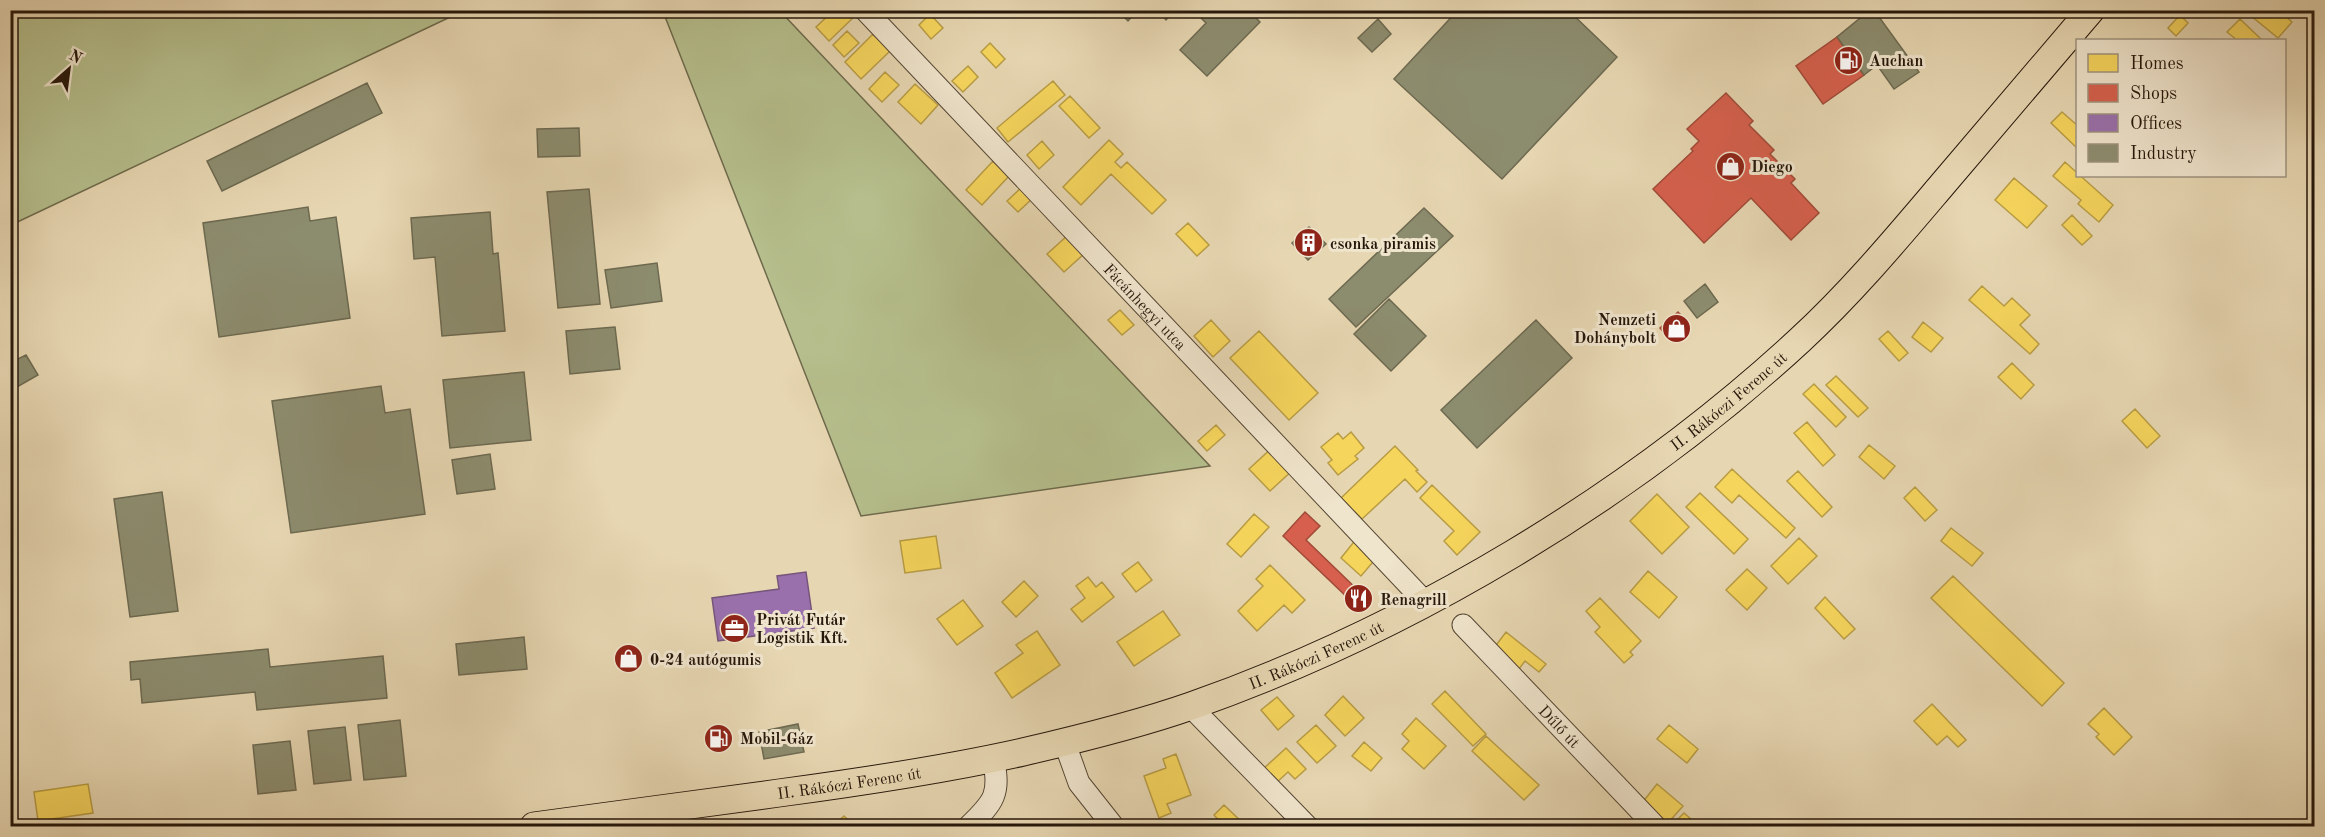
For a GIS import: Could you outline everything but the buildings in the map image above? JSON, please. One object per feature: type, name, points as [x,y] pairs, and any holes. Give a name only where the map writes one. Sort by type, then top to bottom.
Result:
[{"type":"main road","name":"II. Rákóczi Ferenc út","points":[[534,826],[859,782],[993,758],[1064,741],[1190,706],[1308,659],[1426,603],[1506,559],[1582,509],[1665,451],[1752,383],[1802,338],[1888,249],[2091,10]]},
{"type":"street","name":"Fácánhegyi utca","points":[[865,10],[1426,603]]},
{"type":"street","name":"Dűlő út","points":[[1463,625],[1655,826]]},
{"type":"street","points":[[1190,706],[1307,826]]},
{"type":"street","points":[[1064,741],[1079,783],[1113,826]]},
{"type":"street","points":[[969,826],[993,801],[998,779],[993,758]]},
{"type":"green space","points":[[11,10],[463,10],[463,11],[11,225]]},
{"type":"green space","points":[[668,11],[780,11],[1210,466],[861,516],[664,14]]},
{"type":"place","name":"Auchan","points":[[1848,60]]},
{"type":"place","name":"Diego","points":[[1730,166]]},
{"type":"place","name":"csonka piramis","points":[[1309,243]]},
{"type":"place","name":"Nemzeti Dohánybolt","points":[[1677,328]]},
{"type":"place","name":"Renagrill","points":[[1359,599]]},
{"type":"place","name":"Privát Futár Logistik Kft.","points":[[735,628]]},
{"type":"place","name":"0-24 autógumis","points":[[629,659]]},
{"type":"place","name":"Mobil-Gáz","points":[[719,738]]}]
